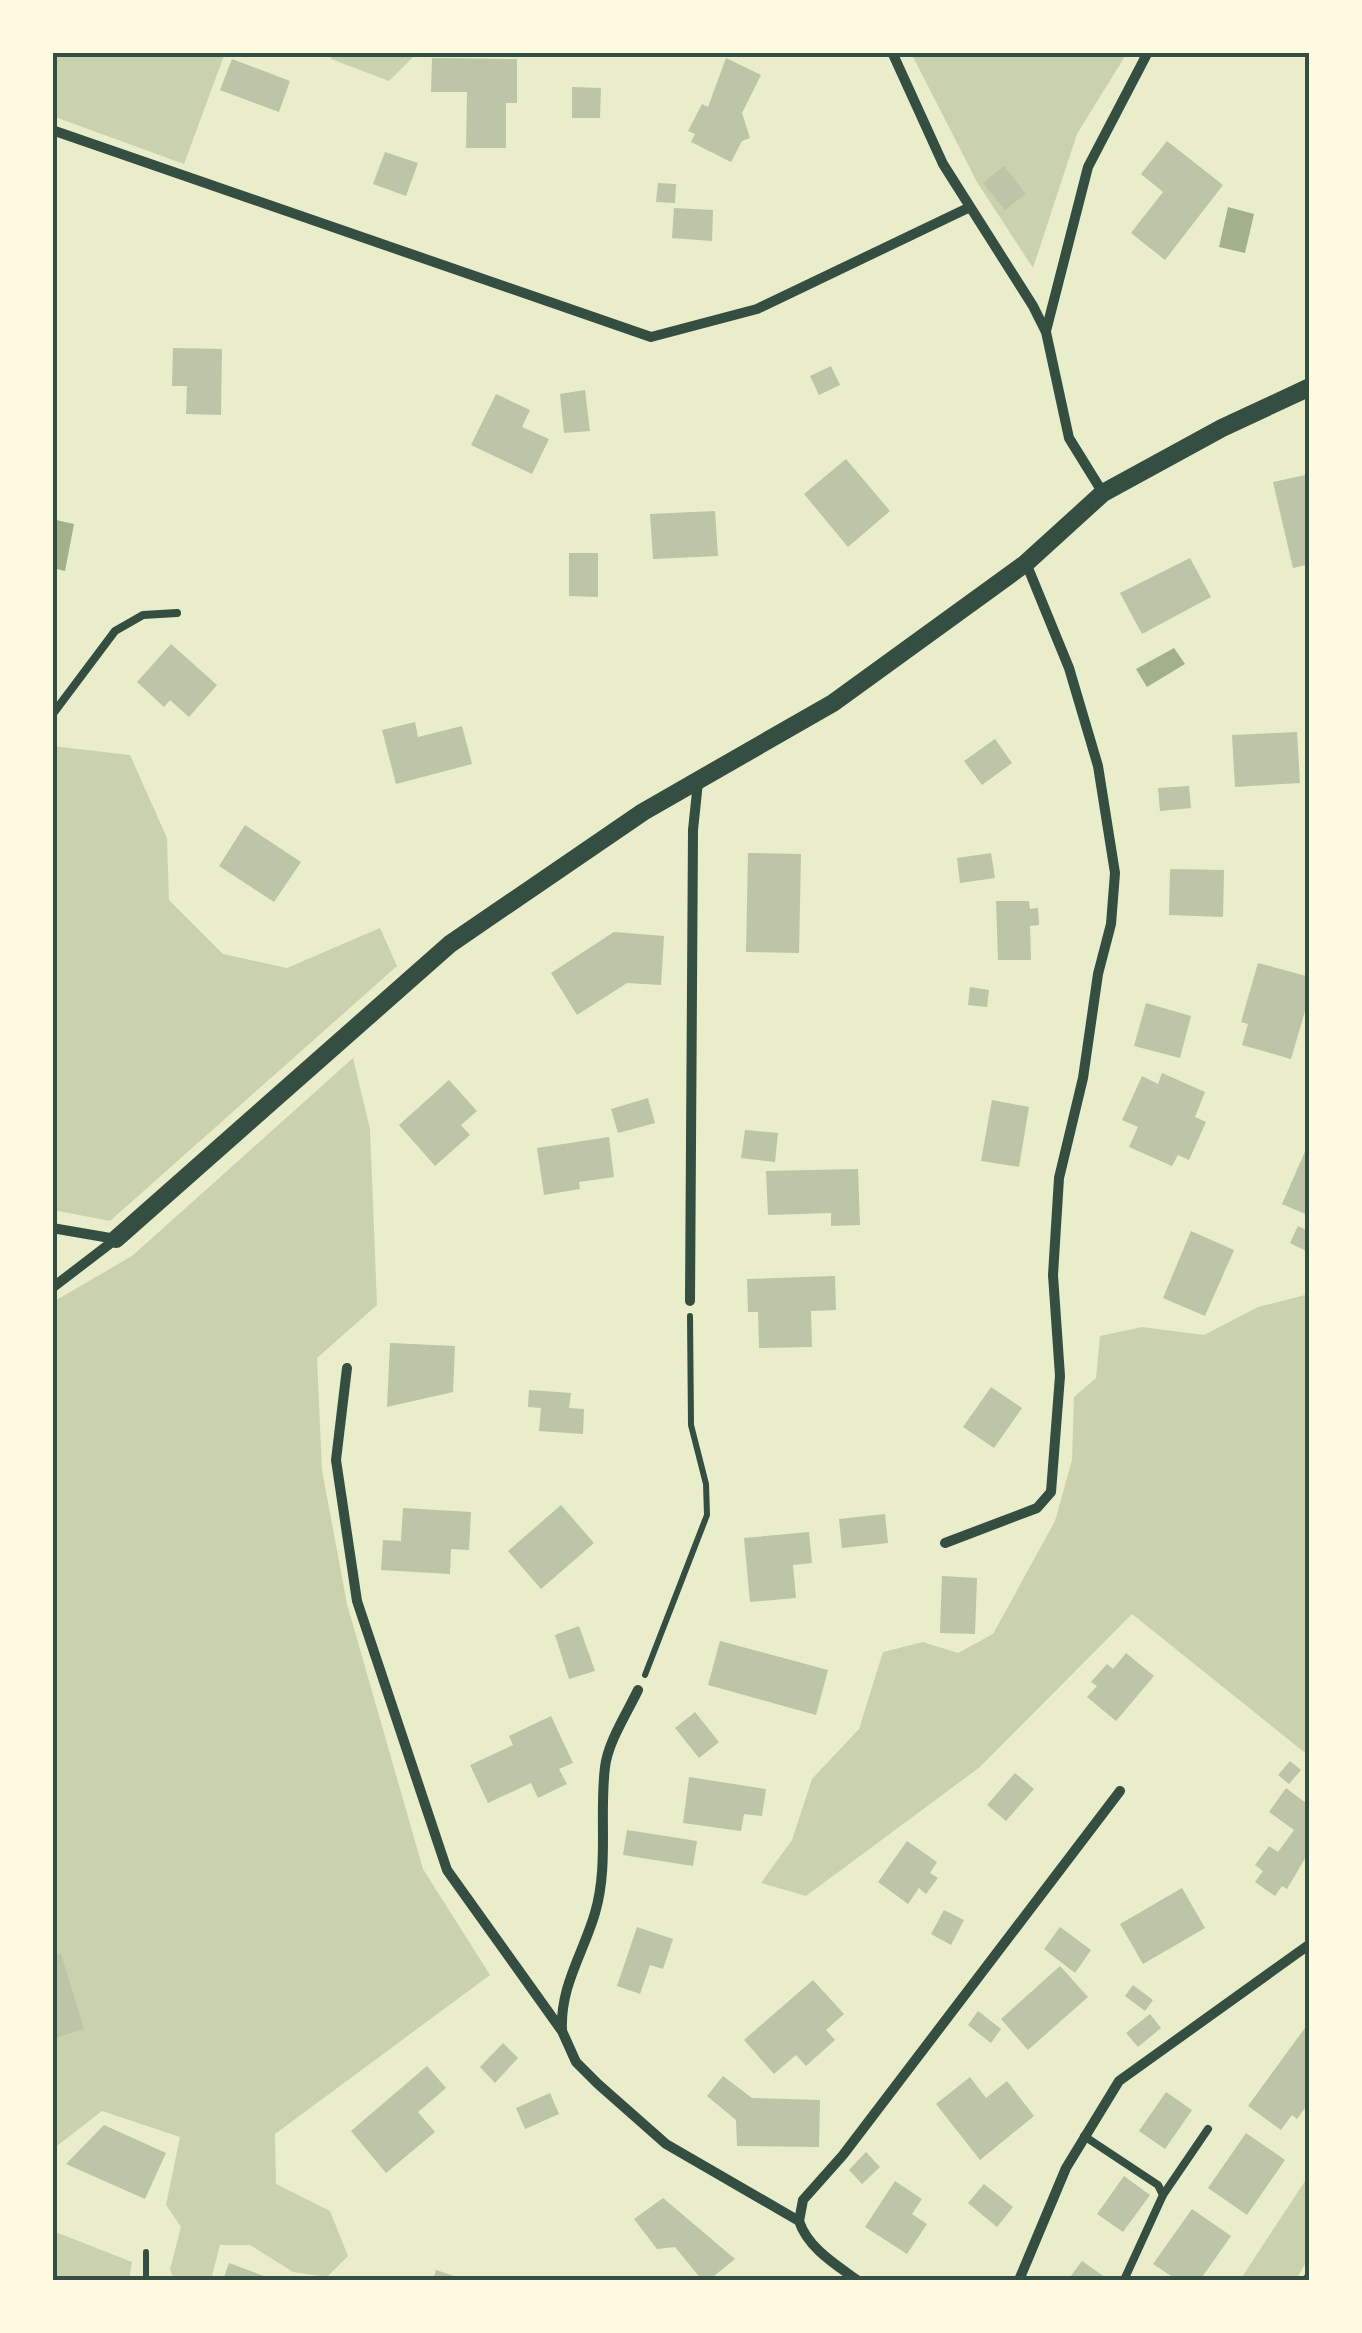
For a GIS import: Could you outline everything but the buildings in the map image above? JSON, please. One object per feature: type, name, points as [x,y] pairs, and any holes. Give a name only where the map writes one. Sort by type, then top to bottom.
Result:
[{"type":"street","points":[[892,52],[968,208],[1034,306],[1046,332],[1069,438],[1102,493]]},
{"type":"street","points":[[1046,332],[1088,167],[1148,52]]},
{"type":"street","points":[[52,130],[651,336],[757,308],[968,208]]},
{"type":"street","points":[[52,1288],[116,1240],[450,944],[643,812],[833,704],[1026,563],[1102,493],[1222,428],[1310,388]]},
{"type":"street","points":[[945,1543],[1037,1508],[1052,1492],[1060,1376],[1053,1275],[1059,1178],[1083,1078],[1116,873],[1098,766],[1069,668],[1026,563]]},
{"type":"street","points":[[690,1301],[693,830],[698,782]]},
{"type":"street","points":[[52,1228],[116,1240]]},
{"type":"street","points":[[347,1368],[336,1460],[363,1619],[447,1870],[562,2031],[576,2062],[666,2144],[799,2221]]},
{"type":"street","points":[[562,2031],[561,2006],[595,1914],[601,1884],[605,1764],[638,1690]]},
{"type":"street","points":[[857,2280],[803,2234],[799,2221],[803,2200],[843,2155],[1120,1791]]},
{"type":"street","points":[[1018,2280],[1066,2168],[1119,2081],[1310,1944]]},
{"type":"lane","points":[[52,715],[115,631],[143,615],[176,613]]},
{"type":"lane","points":[[1124,2280],[1163,2195],[1208,2129]]},
{"type":"lane","points":[[1084,2136],[1158,2185],[1163,2195]]},
{"type":"path","points":[[638,1690],[707,1515],[706,1484],[691,1425],[690,1301]]},
{"type":"path","points":[[146,2252],[146,2280]]},
{"type":"shaded area","points":[[53,52],[225,53],[184,164],[55,117]]},
{"type":"shaded area","points":[[333,52],[417,53],[389,81],[331,59]]},
{"type":"shaded area","points":[[911,53],[1127,53],[1077,134],[1033,268],[977,182]]},
{"type":"shaded area","points":[[1228,207],[1254,214],[1245,253],[1219,247]]},
{"type":"shaded area","points":[[56,520],[74,524],[65,571],[53,568]]},
{"type":"shaded area","points":[[1174,648],[1185,664],[1147,687],[1136,669]]},
{"type":"shaded area","points":[[52,746],[130,755],[167,838],[169,900],[223,954],[287,968],[380,928],[397,966],[110,1221],[53,1210]]},
{"type":"shaded area","points":[[353,1058],[370,1129],[377,1305],[317,1358],[322,1470],[347,1604],[423,1869],[490,1975],[275,2134],[276,2184],[330,2211],[348,2256],[327,2277],[293,2272],[250,2245],[220,2245],[211,2280],[174,2280],[170,2269],[181,2227],[166,2205],[180,2137],[102,2111],[53,2149],[53,1302],[132,1256]]},
{"type":"shaded area","points":[[1309,1294],[1309,1756],[1132,1614],[980,1767],[806,1896],[761,1883],[792,1840],[812,1779],[859,1729],[883,1652],[923,1642],[958,1653],[993,1634],[1055,1521],[1072,1460],[1074,1397],[1096,1378],[1100,1336],[1142,1327],[1204,1335],[1258,1307]]},
{"type":"shaded area","points":[[1309,2175],[1309,2257],[1296,2280],[1240,2280]]},
{"type":"shaded area","points":[[53,2231],[132,2262],[129,2280],[53,2280]]}]
